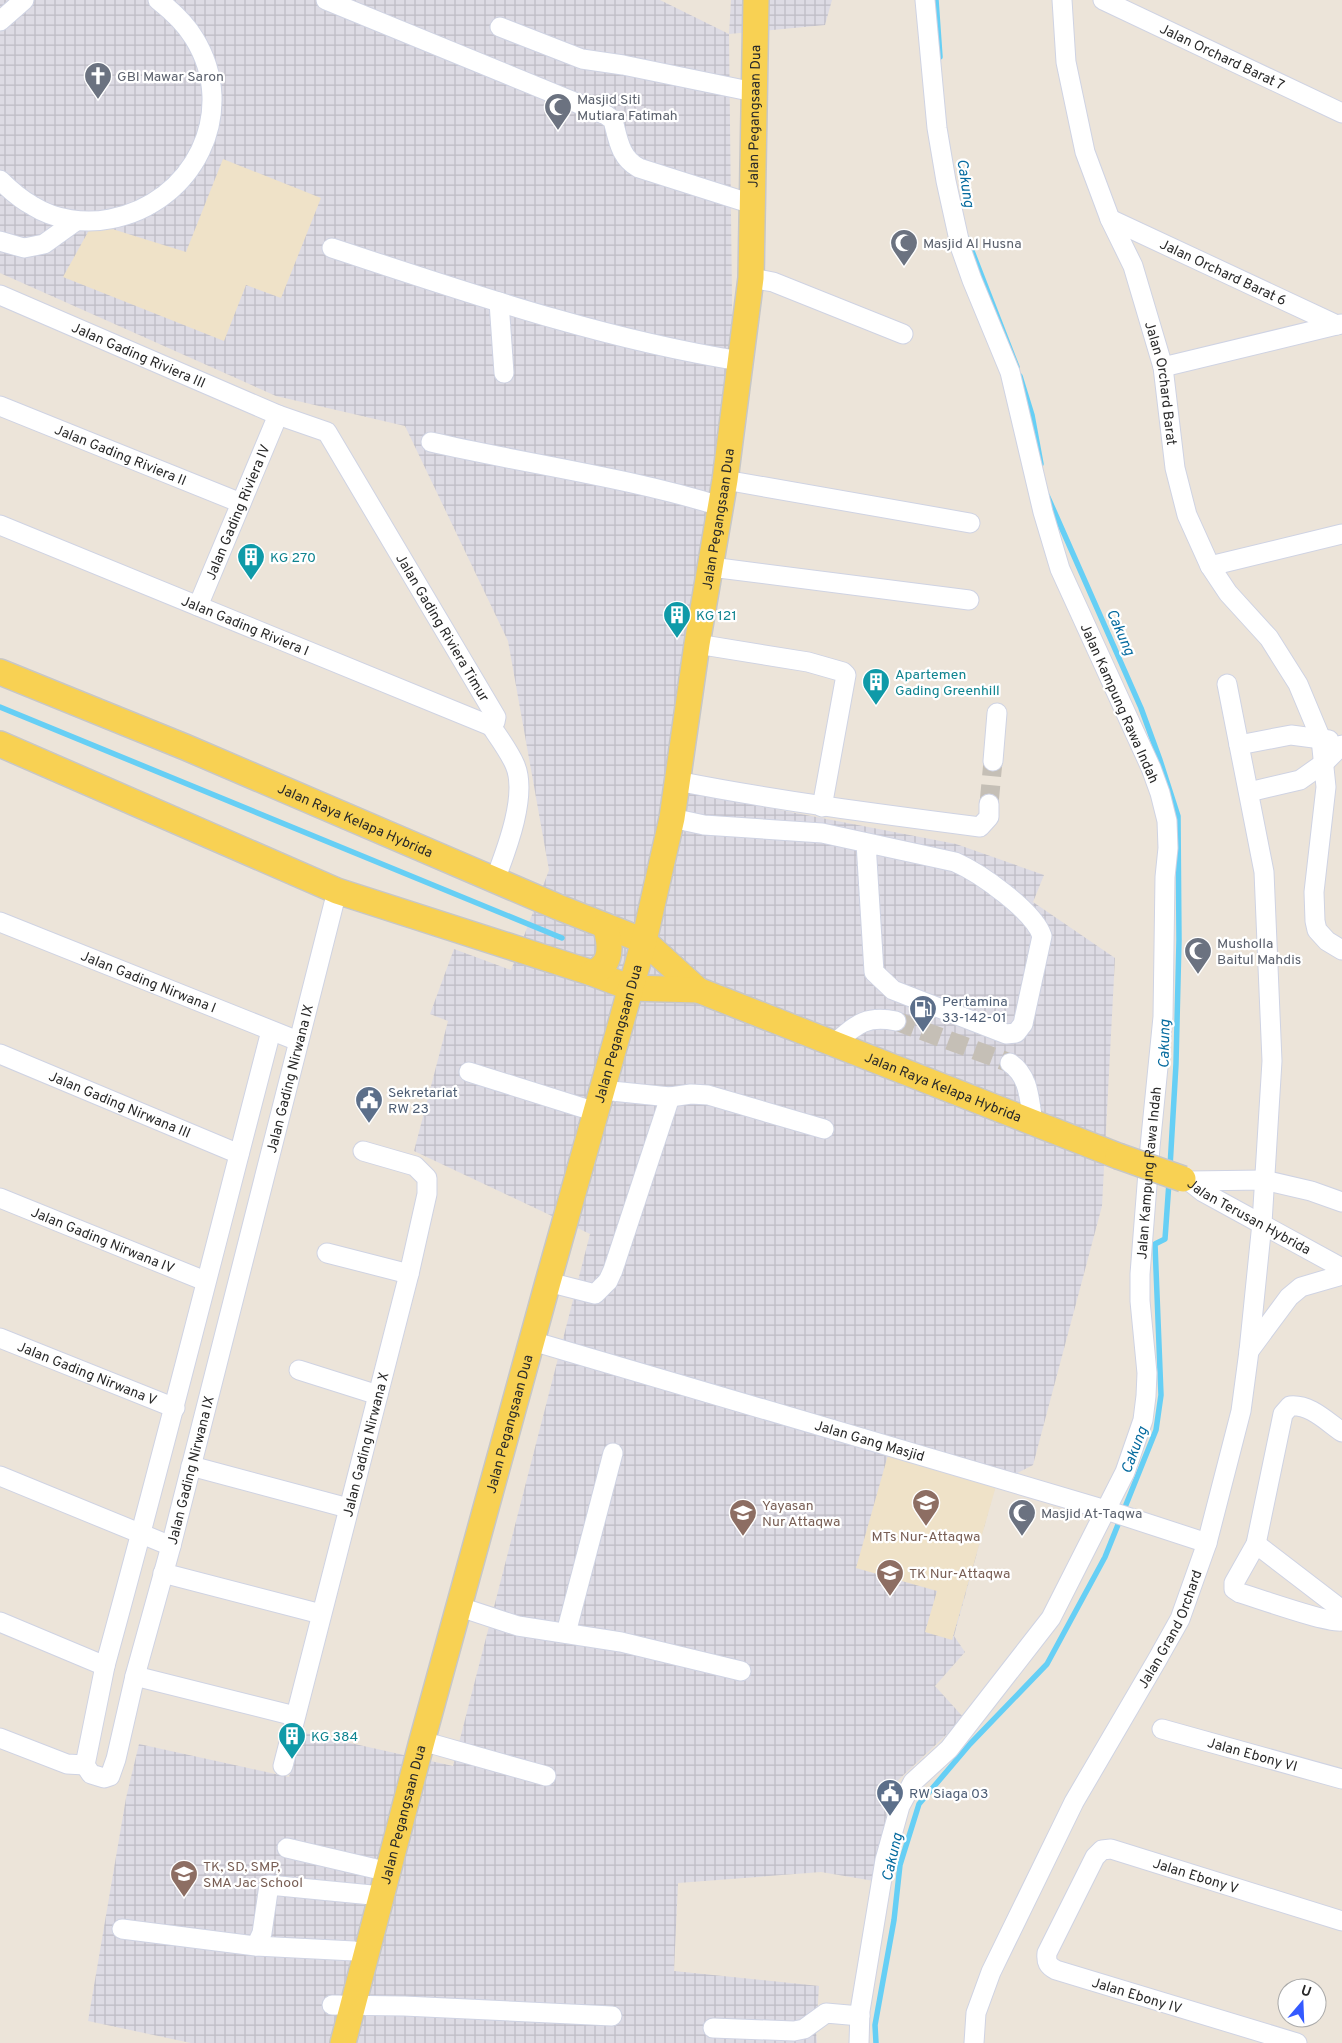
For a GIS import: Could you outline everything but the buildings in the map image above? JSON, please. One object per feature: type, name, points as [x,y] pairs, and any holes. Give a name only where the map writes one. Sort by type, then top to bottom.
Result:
[{"type":"main road","name":"Jalan Pegangsaan Dua","points":[[343,2043],[343,2005],[367,1955],[422,1741],[644,941],[672,818],[697,644],[725,480],[751,278],[756,0]]},
{"type":"main road","name":"Jalan Raya Kelapa Hybrida","points":[[0,672],[185,747],[495,880],[644,941],[698,990]]},
{"type":"main road","name":"Jalan Raya Kelapa Hybrida","points":[[0,744],[337,891],[592,973],[631,988],[698,990],[1118,1156],[1186,1180]]},
{"type":"main road","points":[[576,914],[593,918],[624,918],[652,908]]},
{"type":"main road","points":[[592,973],[602,967],[608,956],[610,941],[605,926]]},
{"type":"street","points":[[0,21],[24,0]]},
{"type":"street","points":[[0,180],[34,208],[55,216],[76,220],[98,221],[136,213],[155,203],[183,180],[199,156],[210,123],[212,94],[207,64],[195,39],[185,25],[158,0]]},
{"type":"street","points":[[326,0],[606,115],[613,120],[621,150],[629,163],[639,168],[752,204]]},
{"type":"street","name":"Jalan Kampung Rawa Indah","points":[[859,2043],[860,2016],[886,1850],[907,1790],[913,1782],[949,1749],[1051,1618],[1110,1511],[1143,1420],[1147,1373],[1140,1302],[1140,1274],[1150,1147],[1164,1017],[1167,821],[1151,768],[1060,569],[1043,512],[1010,372],[961,249],[937,128],[925,0]]},
{"type":"street","name":"Jalan Orchard Barat","points":[[1062,0],[1066,62],[1085,152],[1110,219],[1133,266],[1163,366],[1175,468],[1187,515],[1210,566],[1228,593],[1269,638],[1298,684],[1320,739],[1326,787],[1314,892],[1315,921],[1317,930],[1327,941],[1342,950]]},
{"type":"street","name":"Jalan Orchard Barat 7","points":[[1103,0],[1342,113]]},
{"type":"street","points":[[500,28],[582,59],[624,65],[754,92]]},
{"type":"street","name":"Jalan Orchard Barat 6","points":[[1110,219],[1340,325]]},
{"type":"street","points":[[0,240],[24,248],[44,244],[76,220]]},
{"type":"street","points":[[332,248],[532,313],[702,355],[740,362]]},
{"type":"street","points":[[751,278],[773,282],[903,334]]},
{"type":"street","name":"Jalan Gading Riviera III","points":[[0,295],[278,416]]},
{"type":"street","points":[[499,302],[504,373]]},
{"type":"street","name":"Jalan Orchard Barat 6","points":[[1163,366],[1340,325]]},
{"type":"street","name":"Jalan Gading Riviera II","points":[[0,406],[241,504]]},
{"type":"street","name":"Jalan Gading Riviera IV","points":[[198,606],[278,416]]},
{"type":"street","name":"Jalan Gading Riviera Timur","points":[[278,416],[327,432],[496,717],[496,722],[491,726],[516,766],[520,798],[505,854],[495,880]]},
{"type":"street","points":[[431,442],[679,493],[720,506]]},
{"type":"street","points":[[725,480],[970,524]]},
{"type":"street","name":"Jalan Gading Riviera I","points":[[0,525],[491,726]]},
{"type":"street","points":[[1210,566],[1342,534]]},
{"type":"street","points":[[711,567],[969,600]]},
{"type":"street","points":[[697,644],[808,662],[843,672],[846,675],[822,807]]},
{"type":"street","name":"Jalan Grand Orchard","points":[[974,2043],[976,2013],[991,1972],[1074,1802],[1180,1619],[1207,1544],[1241,1411],[1250,1351],[1262,1223],[1272,1061],[1264,872],[1227,684]]},
{"type":"street","points":[[993,761],[997,713]]},
{"type":"street","points":[[1240,745],[1292,735],[1342,743]]},
{"type":"street","points":[[1249,792],[1300,780],[1324,763],[1342,743]]},
{"type":"street","points":[[677,781],[822,807],[980,827],[989,816],[989,804]]},
{"type":"street","points":[[672,818],[704,825],[822,833],[955,862],[971,869],[1014,902],[1039,927],[1042,936],[1023,1024],[1016,1033],[1006,1034],[893,990],[880,980],[874,972],[866,843]]},
{"type":"street","name":"Jalan Gading Nirwana IX","points":[[271,1031],[175,1408],[141,1533],[171,1546],[298,1041],[326,941],[337,891]]},
{"type":"street","name":"Jalan Gading Nirwana I","points":[[0,922],[298,1041]]},
{"type":"street","points":[[834,1044],[857,1024],[869,1019],[896,1021]]},
{"type":"street","name":"Jalan Gading Nirwana III","points":[[0,1054],[239,1154]]},
{"type":"street","points":[[1010,1063],[1019,1069],[1024,1077],[1034,1122]]},
{"type":"street","points":[[469,1072],[599,1101],[691,1094],[708,1095],[824,1129]]},
{"type":"street","points":[[548,1282],[595,1294],[608,1281],[614,1270],[670,1097]]},
{"type":"street","name":"Jalan Gading Nirwana X","points":[[283,1766],[409,1274],[427,1194],[427,1178],[415,1166],[363,1151]]},
{"type":"street","name":"Jalan Terusan Hybrida","points":[[1186,1180],[1264,1180],[1311,1191],[1342,1202]]},
{"type":"street","name":"Jalan Terusan Hybrida","points":[[1186,1180],[1203,1192],[1342,1268]]},
{"type":"street","name":"Jalan Gading Nirwana IV","points":[[0,1198],[206,1281]]},
{"type":"street","points":[[327,1253],[409,1274]]},
{"type":"street","points":[[1250,1351],[1289,1297],[1301,1287],[1342,1274]]},
{"type":"street","name":"Jalan Gading Nirwana V","points":[[0,1338],[175,1408]]},
{"type":"street","name":"Jalan Gang Masjid","points":[[532,1341],[1110,1511],[1207,1544]]},
{"type":"street","points":[[299,1370],[378,1395]]},
{"type":"street","points":[[1342,1432],[1311,1410],[1298,1406],[1290,1406],[1283,1414],[1256,1544],[1234,1583],[1234,1589],[1240,1593],[1332,1621],[1342,1621]]},
{"type":"street","points":[[566,1633],[613,1453]]},
{"type":"street","points":[[191,1466],[348,1508]]},
{"type":"street","points":[[0,1476],[141,1533],[105,1666],[85,1765],[91,1774],[104,1778],[110,1776],[112,1772],[135,1676],[171,1546]]},
{"type":"street","points":[[1256,1544],[1342,1610]]},
{"type":"street","points":[[163,1573],[321,1614]]},
{"type":"street","points":[[460,1607],[518,1626],[621,1642],[741,1671]]},
{"type":"street","points":[[0,1622],[105,1666]]},
{"type":"street","points":[[135,1676],[295,1716]]},
{"type":"street","name":"Jalan Ebony VI","points":[[1162,1729],[1342,1779]]},
{"type":"street","points":[[0,1738],[67,1764],[85,1765]]},
{"type":"street","points":[[422,1741],[546,1776]]},
{"type":"street","points":[[288,1848],[386,1884]]},
{"type":"street","name":"Jalan Ebony V","points":[[1073,1898],[1095,1857],[1102,1850],[1111,1849],[1342,1921]]},
{"type":"street","points":[[256,1946],[262,1932],[269,1885],[386,1884]]},
{"type":"street","name":"Jalan Ebony IV","points":[[1073,1898],[1047,1953],[1046,1961],[1050,1967],[1298,2043]]},
{"type":"street","points":[[122,1929],[256,1946],[354,1951],[367,1955]]},
{"type":"street","points":[[343,2005],[612,2016]]},
{"type":"street","points":[[713,2028],[794,2037],[826,2013],[860,2016]]},
{"type":"shaded area","points":[[0,0],[660,0],[729,34],[734,479],[671,789],[956,844],[1044,875],[1033,902],[1115,958],[1102,1206],[1033,1465],[996,1484],[954,1636],[965,1652],[935,1686],[964,1718],[892,1786],[874,1881],[821,1872],[678,1883],[674,1971],[819,1986],[817,2043],[191,2043],[88,2021],[126,1798],[139,1744],[289,1777],[301,1732],[453,1766],[590,1234],[414,1151],[448,1021],[430,1014],[454,949],[511,970],[549,870],[508,641],[405,426],[276,396],[0,273]]},
{"type":"shaded area","points":[[731,0],[832,0],[825,25],[729,34]]},
{"type":"shaded area","points":[[223,159],[321,198],[281,298],[246,285],[224,341],[63,277],[93,223],[186,252]]},
{"type":"shaded area","name":"MTs Nur-Attaqwa","points":[[888,1455],[996,1486],[952,1640],[925,1632],[937,1591],[856,1568]]},
{"type":"waterway","name":"Cakung","points":[[936,0],[940,57]]},
{"type":"waterway","name":"Cakung","points":[[967,238],[1017,367]]},
{"type":"waterway","name":"Cakung","points":[[1020,376],[1032,415],[1041,464]]},
{"type":"waterway","name":"Cakung","points":[[1047,495],[1141,708],[1178,816],[1179,940],[1176,1064],[1170,1167]]},
{"type":"waterway","points":[[0,707],[562,938]]},
{"type":"waterway","name":"Cakung","points":[[876,2043],[875,2025],[894,1920],[900,1865],[919,1804],[970,1744],[1047,1664],[1105,1557],[1156,1430],[1161,1395],[1155,1244],[1165,1239],[1169,1182]]},
{"type":"tunnel","points":[[989,804],[993,761]]},
{"type":"tunnel","points":[[896,1021],[1010,1063]]},
{"type":"place","name":"GBI Mawar Saron","points":[[98,100]]},
{"type":"place","name":"Masjid Siti Mutiara Fatimah","points":[[558,131]]},
{"type":"place","name":"Masjid Al Husna","points":[[904,267]]},
{"type":"place","name":"KG 270","points":[[251,581]]},
{"type":"place","name":"KG 121","points":[[677,639]]},
{"type":"place","name":"Apartemen Gading Greenhill","points":[[876,706]]},
{"type":"place","name":"Musholla Baitul Mahdis","points":[[1198,975]]},
{"type":"place","name":"Pertamina 33-142-01","points":[[923,1033]]},
{"type":"place","name":"Sekretariat RW 23","points":[[369,1124]]},
{"type":"place","name":"MTs Nur-Attaqwa","points":[[926,1527]]},
{"type":"place","name":"Yayasan Nur Attaqwa","points":[[743,1537]]},
{"type":"place","name":"Masjid At-Taqwa","points":[[1022,1537]]},
{"type":"place","name":"TK Nur-Attaqwa","points":[[890,1597]]},
{"type":"place","name":"KG 384","points":[[292,1760]]},
{"type":"place","name":"RW Siaga 03","points":[[890,1817]]},
{"type":"place","name":"TK, SD, SMP, SMA Jac School","points":[[184,1898]]}]
